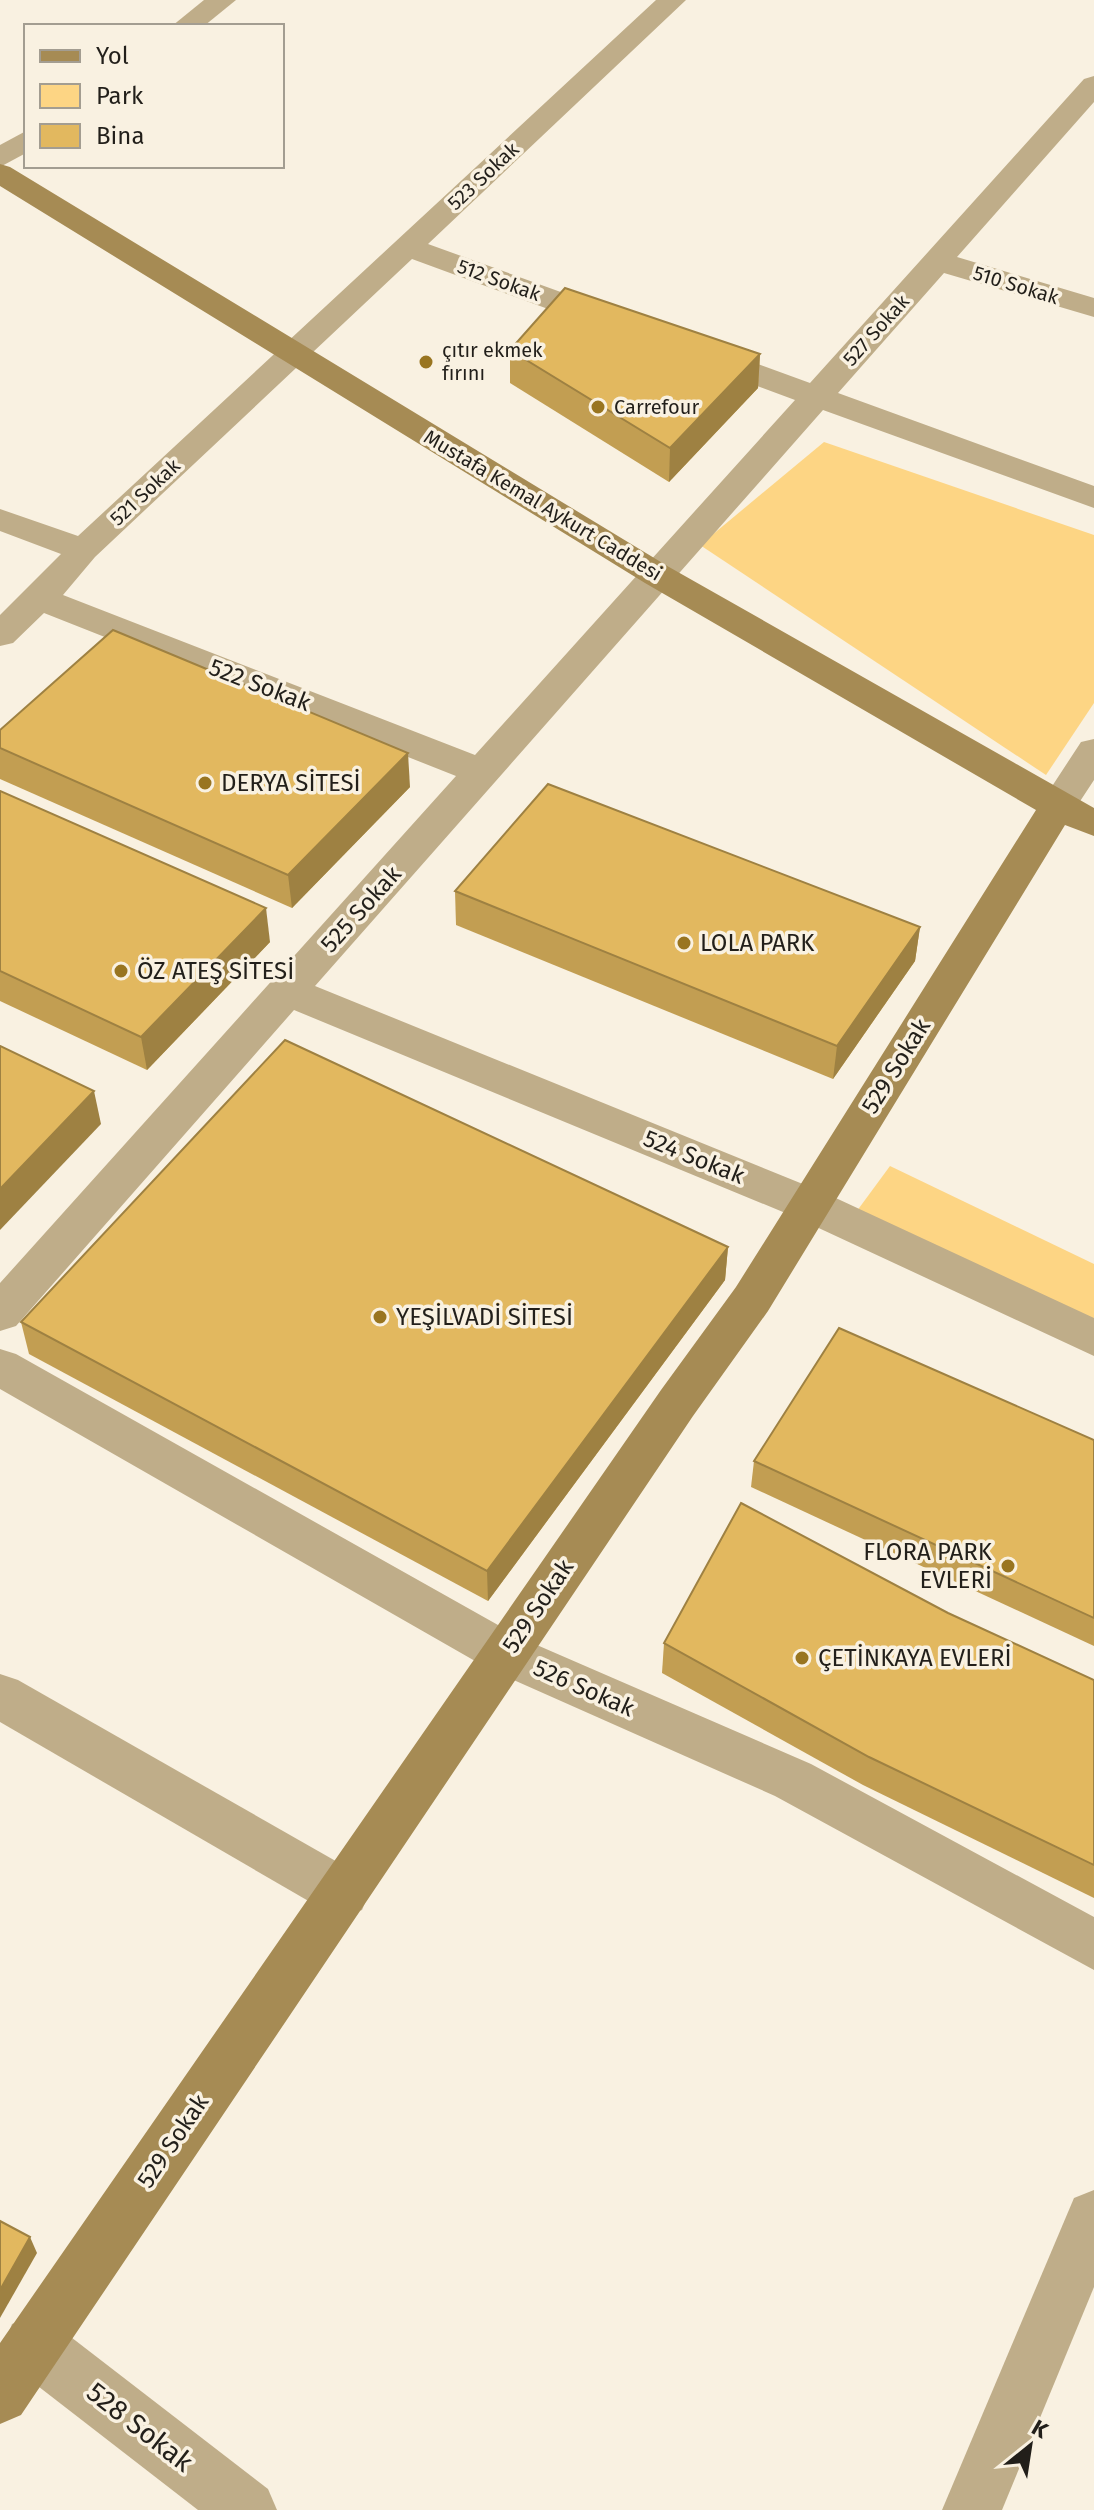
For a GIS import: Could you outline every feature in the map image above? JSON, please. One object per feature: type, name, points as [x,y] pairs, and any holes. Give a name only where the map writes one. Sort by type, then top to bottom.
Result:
[{"type":"street","points":[[189,24],[222,0]]},
{"type":"street","name":"523 Sokak","points":[[294,352],[672,0]]},
{"type":"street","name":"527 Sokak","points":[[657,575],[1094,85]]},
{"type":"street","points":[[0,158],[24,141]]},
{"type":"street","name":"Mustafa Kemal Aykurt Caddesi","points":[[0,173],[657,575],[1076,815]]},
{"type":"street","name":"512 Sokak","points":[[407,247],[1094,498]]},
{"type":"street","name":"510 Sokak","points":[[937,261],[1094,308]]},
{"type":"street","name":"521 Sokak","points":[[0,635],[83,550],[294,352]]},
{"type":"street","points":[[0,519],[83,550]]},
{"type":"street","name":"525 Sokak","points":[[0,1313],[657,575]]},
{"type":"street","name":"522 Sokak","points":[[39,598],[482,772]]},
{"type":"street","points":[[1076,815],[1094,751]]},
{"type":"street","name":"529 Sokak","points":[[0,2394],[752,1299],[810,1205],[1076,815]]},
{"type":"street","name":"524 Sokak","points":[[288,991],[810,1205],[1094,1338]]},
{"type":"street","name":"526 Sokak","points":[[0,1367],[506,1654],[793,1780],[1094,1945]]},
{"type":"street","points":[[0,1696],[343,1893]]},
{"type":"street","points":[[972,2510],[1094,2218]]},
{"type":"street","name":"528 Sokak","points":[[33,2345],[247,2510]]},
{"type":"green space","points":[[824,442],[1094,535],[1094,703],[1046,775],[700,545]]},
{"type":"green space","points":[[890,1166],[1094,1264],[1094,1333],[851,1219]]},
{"type":"building","points":[[565,288],[760,354],[670,448],[510,350]]},
{"type":"building","name":"DERYA SİTESİ","points":[[113,630],[408,753],[288,875],[0,748],[0,730]]},
{"type":"building","name":"LOLA PARK","points":[[548,784],[920,927],[837,1046],[455,891]]},
{"type":"building","name":"ÖZ ATEŞ SİTESİ","points":[[0,791],[266,908],[141,1037],[0,971]]},
{"type":"building","name":"YEŞİLVADİ SİTESİ","points":[[285,1040],[728,1247],[487,1571],[21,1322]]},
{"type":"building","points":[[0,1046],[94,1091],[0,1189]]},
{"type":"building","name":"FLORA PARK EVLERİ","points":[[839,1328],[1094,1440],[1094,1618],[754,1461]]},
{"type":"building","points":[[741,1503],[948,1613],[1094,1680],[1094,1865],[869,1757],[664,1643]]},
{"type":"building","points":[[0,2221],[30,2237],[0,2290]]},
{"type":"place","name":"çıtır ekmek fırını","points":[[426,362]]},
{"type":"place","name":"Carrefour","points":[[598,407]]},
{"type":"place","name":"DERYA SİTESİ","points":[[205,783]]},
{"type":"place","name":"LOLA PARK","points":[[684,943]]},
{"type":"place","name":"ÖZ ATEŞ SİTESİ","points":[[121,971]]},
{"type":"place","name":"YEŞİLVADİ SİTESİ","points":[[380,1317]]},
{"type":"place","name":"FLORA PARK EVLERİ","points":[[1008,1566]]},
{"type":"place","name":"ÇETİNKAYA EVLERİ","points":[[802,1658]]}]
